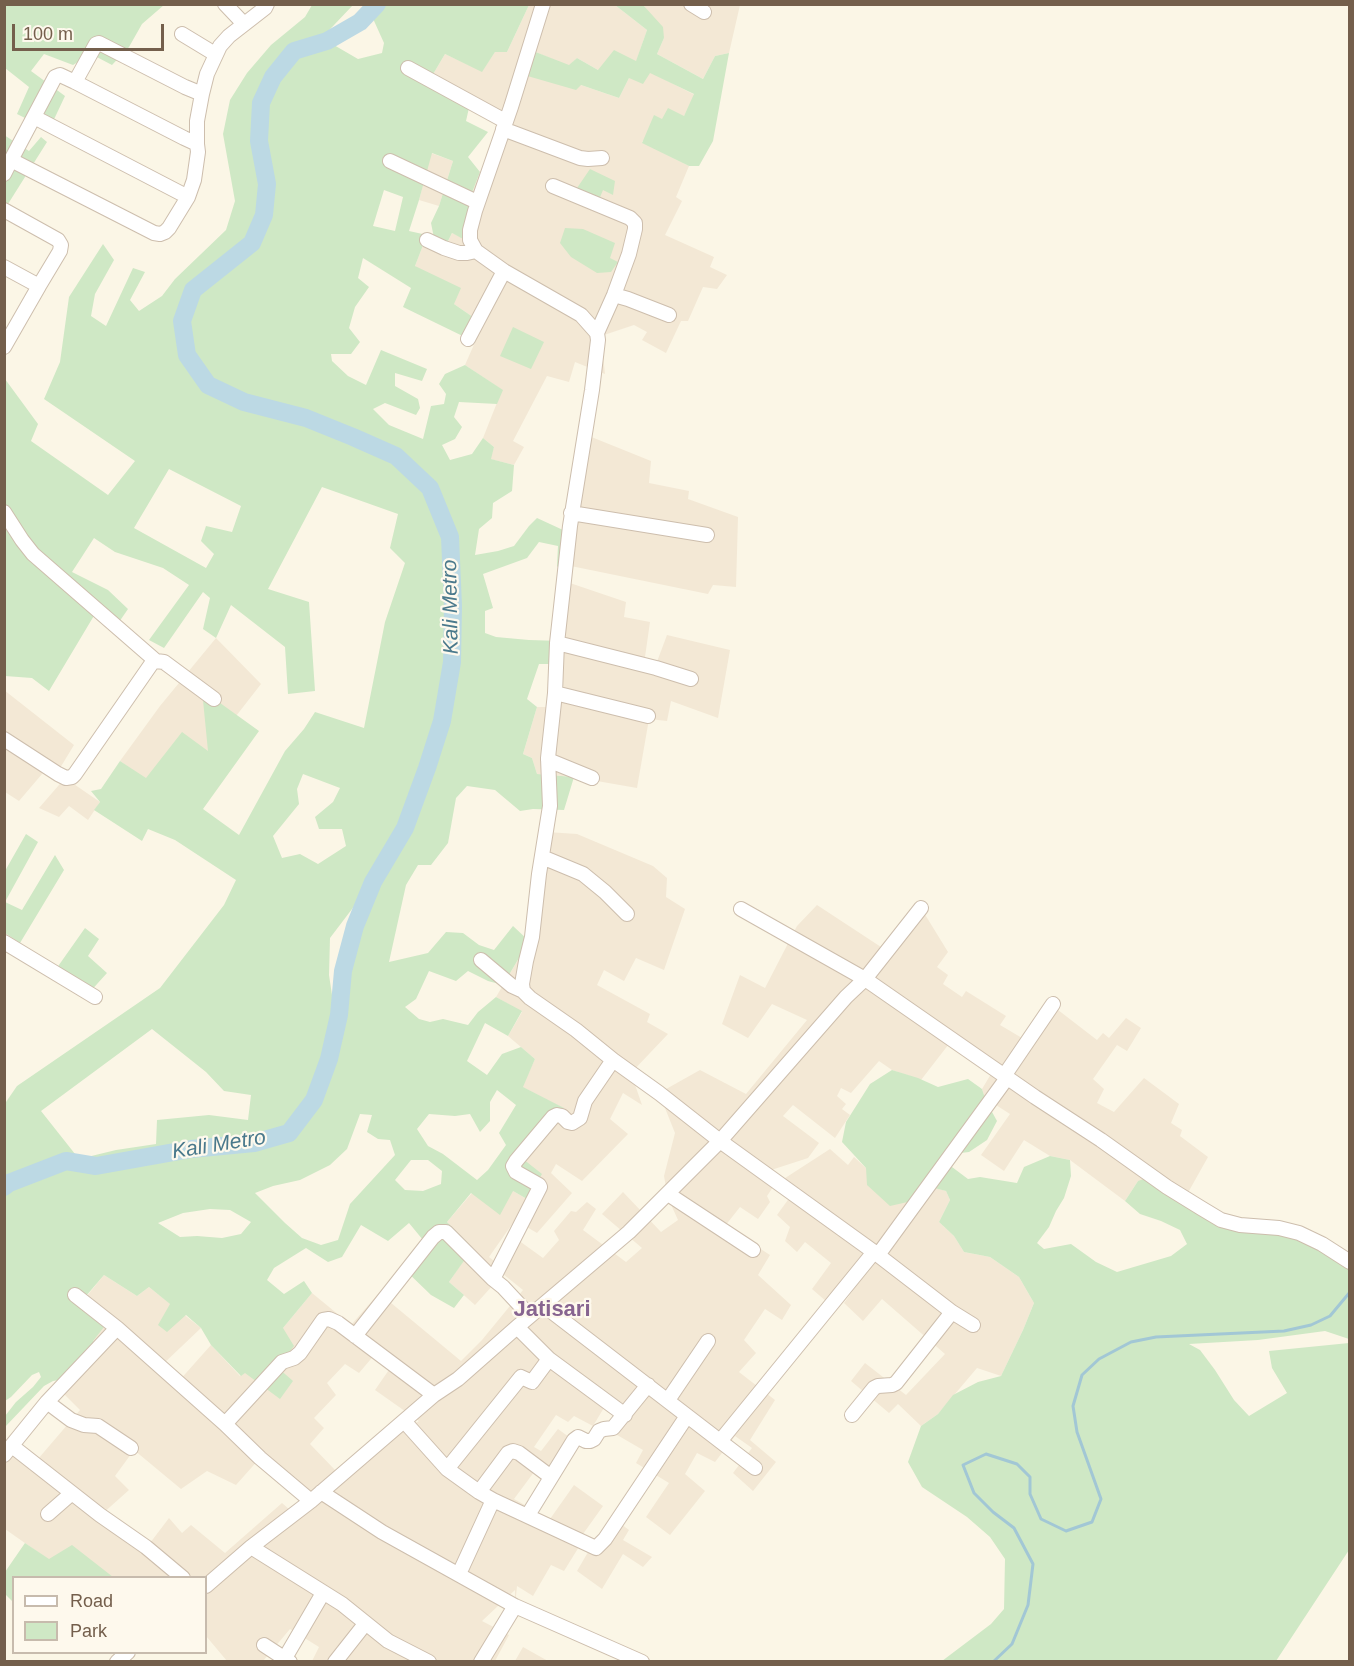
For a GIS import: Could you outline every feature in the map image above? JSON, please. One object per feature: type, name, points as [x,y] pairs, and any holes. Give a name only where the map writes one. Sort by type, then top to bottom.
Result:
[{"type":"street","points":[[225,4],[244,24]]},
{"type":"street","points":[[11,160],[154,233],[165,232],[179,214],[195,180],[198,152],[197,122],[207,74],[215,54],[229,36],[267,4]]},
{"type":"street","points":[[543,4],[477,202],[470,230],[470,240],[476,251],[581,315],[597,333]]},
{"type":"street","points":[[691,4],[704,12]]},
{"type":"street","points":[[182,34],[215,54]]},
{"type":"street","points":[[75,82],[96,44],[103,43],[202,94]]},
{"type":"street","points":[[408,68],[504,125],[580,158],[602,158]]},
{"type":"street","points":[[4,174],[56,77],[60,75],[197,144]]},
{"type":"street","points":[[34,117],[188,197]]},
{"type":"street","points":[[390,161],[477,202]]},
{"type":"street","points":[[523,991],[522,984],[532,938],[550,806],[548,760],[555,693],[557,643],[571,513],[598,347],[597,333],[629,254],[635,229],[635,223],[630,218],[553,186]]},
{"type":"street","points":[[4,210],[58,240],[61,244],[60,251],[39,286],[10,324],[4,347]]},
{"type":"street","points":[[427,240],[459,253],[476,251]]},
{"type":"street","points":[[4,267],[39,286]]},
{"type":"street","points":[[468,339],[504,270]]},
{"type":"street","points":[[614,295],[669,315]]},
{"type":"street","points":[[4,512],[33,554],[156,661],[164,662],[214,699]]},
{"type":"street","points":[[571,513],[707,535]]},
{"type":"street","points":[[557,643],[647,665],[691,679]]},
{"type":"street","points":[[4,739],[66,778],[72,777],[152,663],[156,661]]},
{"type":"street","points":[[555,693],[648,716]]},
{"type":"street","points":[[548,760],[592,778]]},
{"type":"street","points":[[542,856],[583,874],[627,914]]},
{"type":"street","points":[[207,1585],[404,1421],[425,1388],[458,1379],[629,1232],[720,1141],[846,997],[865,979],[921,908]]},
{"type":"street","points":[[741,909],[865,979],[1167,1187],[1221,1220],[1240,1225],[1289,1230],[1311,1238],[1345,1259]]},
{"type":"street","points":[[4,942],[95,997]]},
{"type":"street","points":[[481,960],[512,986],[523,991],[576,1030],[720,1141],[952,1312],[973,1325]]},
{"type":"street","points":[[721,1440],[876,1254],[1005,1077],[1053,1004]]},
{"type":"street","points":[[497,1282],[540,1187],[516,1172],[513,1167],[516,1161],[553,1118],[558,1115],[562,1116],[568,1122],[573,1123],[580,1118],[589,1094],[615,1062]]},
{"type":"street","points":[[668,1194],[753,1250]]},
{"type":"street","points":[[355,1336],[432,1237],[439,1232],[446,1232],[530,1316]]},
{"type":"street","points":[[75,1295],[117,1328],[287,1481],[515,1606],[642,1662]]},
{"type":"street","points":[[543,1305],[755,1467]]},
{"type":"street","points":[[852,1415],[874,1388],[896,1383],[952,1312]]},
{"type":"street","points":[[225,1424],[282,1362],[300,1353],[323,1320],[329,1319],[338,1323],[425,1388]]},
{"type":"street","points":[[517,1327],[549,1359],[625,1415]]},
{"type":"street","points":[[117,1328],[48,1402],[8,1450],[146,1547],[181,1576]]},
{"type":"street","points":[[668,1400],[708,1341]]},
{"type":"street","points":[[447,1469],[521,1377],[532,1382],[549,1359]]},
{"type":"street","points":[[528,1515],[576,1438],[592,1440],[599,1431],[613,1428],[648,1385]]},
{"type":"street","points":[[48,1402],[71,1420],[84,1425],[98,1426],[131,1448]]},
{"type":"street","points":[[404,1421],[447,1469],[479,1492],[595,1548],[598,1547],[687,1416]]},
{"type":"street","points":[[479,1492],[508,1453],[513,1451],[551,1477]]},
{"type":"street","points":[[48,1514],[72,1493]]},
{"type":"street","points":[[459,1574],[493,1500]]},
{"type":"street","points":[[251,1547],[342,1604],[388,1641],[429,1662]]},
{"type":"street","points":[[264,1645],[287,1660],[323,1593]]},
{"type":"street","points":[[481,1662],[515,1606]]},
{"type":"street","points":[[335,1662],[365,1624]]},
{"type":"shaded area","points":[[644,4],[740,5],[729,53],[715,56],[703,79],[657,54],[664,38]]},
{"type":"shaded area","points":[[529,5],[615,5],[647,30],[636,62],[598,70],[577,58],[569,66],[533,51],[581,85],[619,98],[629,78],[650,72],[695,95],[684,116],[662,120],[642,142],[689,166],[676,197],[682,201],[665,235],[714,257],[710,267],[727,275],[717,289],[703,287],[688,321],[681,321],[666,353],[642,340],[647,332],[634,325],[601,336],[605,374],[575,362],[569,382],[547,376],[513,441],[524,447],[514,465],[490,459],[494,447],[483,438],[502,390],[465,365],[483,324],[454,304],[415,266],[427,235],[447,243],[452,233],[465,239],[468,203],[502,127],[432,76],[445,54],[482,71],[495,52],[507,52]]},
{"type":"shaded area","points":[[431,153],[453,161],[439,206],[419,200]]},
{"type":"shaded area","points":[[584,434],[651,461],[649,483],[689,491],[688,499],[738,517],[736,587],[713,585],[708,594],[566,565]]},
{"type":"shaded area","points":[[564,581],[626,602],[624,617],[650,622],[644,664],[655,667],[667,635],[730,650],[718,718],[671,701],[667,721],[649,719],[637,788],[574,777],[537,774],[532,758],[523,754],[537,707],[553,707]]},
{"type":"shaded area","points":[[216,638],[261,684],[208,752],[145,779],[120,761],[160,706]]},
{"type":"shaded area","points":[[4,690],[74,745],[57,773],[48,767],[19,801],[5,792]]},
{"type":"shaded area","points":[[65,778],[100,802],[88,820],[69,806],[59,817],[39,808]]},
{"type":"shaded area","points":[[547,832],[577,834],[653,866],[667,878],[666,897],[685,909],[664,970],[636,958],[624,981],[604,970],[597,985],[650,1014],[647,1022],[668,1034],[631,1073],[642,1105],[623,1093],[610,1119],[628,1134],[582,1181],[556,1164],[551,1173],[572,1193],[537,1233],[515,1220],[489,1257],[502,1267],[518,1240],[543,1258],[559,1240],[554,1231],[571,1211],[576,1212],[587,1202],[596,1209],[583,1230],[626,1262],[642,1248],[602,1214],[623,1192],[661,1232],[678,1220],[668,1198],[664,1176],[675,1133],[659,1093],[700,1070],[746,1094],[807,1020],[772,1004],[748,1038],[722,1024],[740,975],[765,988],[797,926],[817,905],[881,947],[902,922],[921,908],[948,952],[937,967],[948,975],[943,984],[962,997],[966,991],[1006,1016],[1000,1025],[1022,1038],[1049,1003],[1097,1040],[1103,1033],[1109,1038],[1126,1018],[1141,1028],[1127,1051],[1117,1045],[1093,1079],[1104,1089],[1097,1103],[1114,1112],[1144,1078],[1179,1104],[1171,1123],[1182,1130],[1180,1136],[1208,1157],[1185,1198],[1138,1181],[1125,1201],[1070,1160],[1050,1156],[1024,1140],[1004,1171],[981,1155],[1010,1114],[985,1098],[982,1089],[994,1069],[952,1040],[921,1080],[892,1070],[879,1061],[851,1093],[841,1088],[837,1096],[846,1104],[842,1109],[850,1115],[835,1138],[793,1105],[783,1116],[819,1143],[808,1158],[765,1172],[779,1182],[830,1149],[848,1165],[854,1157],[866,1168],[946,1191],[950,1200],[939,1222],[954,1236],[964,1252],[990,1257],[1019,1277],[1034,1303],[1001,1376],[977,1368],[938,1414],[921,1426],[898,1404],[889,1413],[851,1381],[865,1363],[906,1395],[945,1354],[882,1299],[863,1321],[844,1303],[854,1289],[845,1282],[827,1302],[812,1289],[831,1263],[805,1242],[797,1252],[785,1241],[790,1227],[777,1215],[790,1197],[773,1187],[767,1196],[770,1202],[758,1219],[740,1207],[725,1226],[770,1255],[758,1275],[791,1305],[782,1320],[765,1309],[744,1340],[756,1353],[739,1372],[775,1400],[750,1440],[776,1462],[753,1491],[733,1473],[752,1448],[735,1436],[715,1462],[697,1453],[685,1474],[705,1491],[670,1535],[646,1517],[669,1483],[636,1463],[643,1450],[612,1432],[627,1406],[611,1396],[593,1426],[574,1416],[568,1422],[556,1415],[534,1447],[541,1451],[558,1429],[580,1445],[556,1476],[540,1464],[514,1499],[550,1519],[574,1485],[603,1506],[583,1534],[604,1545],[617,1521],[629,1530],[623,1540],[652,1557],[643,1567],[623,1554],[602,1589],[577,1571],[591,1547],[582,1542],[564,1571],[551,1565],[533,1596],[517,1586],[515,1606],[515,1590],[482,1621],[509,1635],[495,1661],[312,1661],[319,1647],[290,1629],[263,1661],[227,1661],[207,1637],[207,1576],[111,1576],[49,1560],[5,1529],[5,1458],[14,1447],[32,1466],[80,1410],[64,1394],[66,1387],[99,1346],[93,1341],[86,1297],[104,1275],[137,1296],[149,1287],[201,1328],[161,1366],[178,1382],[211,1345],[240,1376],[245,1372],[277,1367],[283,1328],[312,1293],[351,1325],[379,1293],[461,1361],[482,1340],[523,1290],[503,1274],[475,1305],[449,1282],[472,1248],[447,1222],[472,1193],[513,1191],[527,1199],[523,1160],[563,1108],[522,1087],[535,1059],[508,1036],[522,1012],[496,997],[529,941]],"holes":[[[376,1353],[393,1364],[375,1390],[419,1421],[336,1471],[310,1444],[324,1428],[314,1418],[336,1395],[327,1383],[345,1364],[359,1373]],[[134,1450],[181,1489],[207,1471],[236,1485],[260,1458],[310,1501],[290,1510],[282,1503],[225,1553],[191,1525],[182,1533],[169,1518],[147,1547],[101,1515],[129,1490],[115,1476]]]},
{"type":"shaded area","points":[[523,1647],[548,1661],[515,1661]]},
{"type":"green space","points":[[5,5],[164,5],[142,24],[129,47],[112,65],[91,54],[73,65],[44,54],[31,71],[65,96],[49,130],[17,114],[29,87],[5,68]]},
{"type":"green space","points":[[312,5],[353,5],[316,44],[327,41],[358,59],[382,53],[384,43],[370,12],[377,5],[529,5],[507,52],[495,52],[482,72],[445,54],[432,76],[471,99],[466,121],[488,132],[468,157],[480,172],[468,203],[471,208],[465,240],[452,233],[447,243],[434,238],[431,223],[439,206],[453,161],[432,153],[409,231],[427,235],[415,266],[461,288],[454,304],[483,324],[475,342],[403,307],[411,288],[363,258],[358,278],[369,287],[355,307],[349,328],[360,342],[351,354],[331,354],[332,361],[348,376],[366,385],[381,350],[427,369],[422,381],[395,373],[395,386],[418,399],[420,408],[416,415],[385,403],[373,409],[389,425],[423,439],[431,406],[444,404],[446,394],[439,384],[445,374],[465,365],[503,390],[497,404],[459,402],[454,417],[462,427],[455,439],[442,445],[450,460],[472,454],[483,438],[494,447],[491,459],[514,465],[512,491],[493,503],[492,518],[479,529],[475,555],[514,546],[537,518],[576,536],[564,573],[557,566],[558,546],[539,542],[527,558],[483,574],[493,608],[485,611],[485,633],[496,637],[561,641],[557,664],[539,664],[527,699],[537,707],[523,754],[532,758],[537,774],[574,777],[564,810],[520,811],[495,790],[467,786],[456,798],[448,843],[431,865],[418,865],[406,885],[389,962],[428,953],[446,932],[463,933],[479,945],[494,950],[513,926],[529,941],[503,985],[488,981],[468,971],[456,981],[429,971],[416,999],[405,1007],[419,1019],[430,1022],[443,1019],[468,1025],[478,1012],[496,997],[522,1011],[508,1036],[485,1023],[467,1061],[487,1075],[502,1054],[521,1047],[535,1059],[523,1087],[564,1108],[523,1159],[542,1174],[527,1199],[513,1191],[500,1215],[471,1193],[447,1222],[473,1248],[449,1282],[464,1295],[454,1308],[431,1295],[403,1268],[423,1240],[409,1223],[388,1241],[361,1225],[342,1257],[328,1262],[306,1248],[274,1268],[267,1280],[284,1294],[304,1281],[312,1293],[283,1328],[294,1346],[277,1367],[293,1381],[280,1399],[245,1373],[241,1376],[211,1345],[201,1328],[186,1315],[167,1332],[158,1325],[170,1304],[149,1287],[137,1296],[104,1275],[86,1296],[111,1318],[93,1341],[99,1346],[59,1380],[44,1386],[5,1427],[5,1416],[41,1377],[39,1372],[32,1375],[5,1401],[5,1102],[17,1086],[160,988],[224,905],[236,880],[175,840],[148,829],[142,841],[94,810],[100,802],[91,791],[101,789],[120,761],[146,778],[182,732],[208,751],[202,690],[259,731],[203,809],[239,835],[285,751],[315,712],[364,728],[385,622],[405,563],[390,548],[398,514],[322,487],[268,589],[309,602],[315,691],[288,694],[285,647],[231,605],[216,638],[203,629],[210,598],[203,592],[164,648],[149,640],[189,585],[163,568],[115,552],[94,538],[72,572],[108,590],[128,609],[117,625],[95,614],[49,691],[32,678],[5,676],[5,379],[38,424],[31,441],[108,495],[135,461],[44,399],[60,362],[69,297],[103,244],[114,260],[95,294],[91,316],[106,326],[133,268],[145,272],[130,300],[139,311],[162,296],[175,279],[226,230],[235,201],[223,134],[230,100],[247,73],[271,45],[305,17]],"holes":[[[384,190],[403,197],[395,231],[373,226]],[[169,469],[241,506],[232,532],[206,526],[201,541],[214,554],[206,568],[134,528]],[[303,774],[340,788],[333,802],[315,817],[319,829],[342,829],[346,846],[318,864],[300,854],[282,858],[273,836],[299,804],[297,789]],[[371,884],[355,926],[343,971],[339,1015],[335,1015],[329,975],[330,938]],[[152,1029],[206,1072],[224,1091],[251,1095],[248,1120],[209,1115],[157,1120],[156,1144],[79,1159],[41,1111]],[[497,1090],[516,1105],[499,1133],[506,1145],[488,1170],[477,1180],[443,1154],[428,1146],[417,1129],[429,1114],[455,1116],[470,1114],[480,1132],[490,1121],[490,1102]],[[360,1114],[372,1115],[367,1132],[378,1139],[390,1140],[395,1155],[350,1204],[338,1240],[321,1245],[302,1238],[255,1193],[300,1180],[330,1165],[347,1149]],[[411,1160],[428,1160],[442,1171],[441,1184],[423,1191],[405,1190],[395,1180]],[[210,1209],[230,1210],[251,1222],[241,1234],[222,1238],[180,1237],[158,1223],[183,1213]]]},
{"type":"green space","points":[[615,5],[644,5],[663,27],[664,38],[657,54],[703,79],[715,56],[729,53],[713,141],[699,166],[689,166],[642,143],[654,115],[662,119],[668,108],[684,116],[694,94],[650,73],[643,84],[629,78],[619,98],[581,85],[576,90],[524,75],[533,51],[569,65],[577,58],[598,70],[614,50],[636,61],[647,30]]},
{"type":"green space","points":[[4,135],[29,151],[41,137],[47,142],[8,204],[4,202]]},
{"type":"green space","points":[[590,169],[615,181],[613,195],[603,190],[598,202],[575,191]]},
{"type":"green space","points":[[565,228],[583,229],[615,243],[610,258],[618,262],[611,272],[597,273],[571,257],[560,243]]},
{"type":"green space","points":[[513,327],[544,342],[531,369],[500,356]]},
{"type":"green space","points":[[26,834],[38,842],[5,902],[5,871]]},
{"type":"green space","points":[[55,855],[64,870],[20,943],[5,933],[5,902],[22,910]]},
{"type":"green space","points":[[85,928],[99,939],[88,956],[107,973],[88,994],[54,972]]},
{"type":"green space","points":[[892,1070],[938,1087],[968,1079],[982,1089],[997,1121],[987,1140],[969,1152],[952,1154],[952,1167],[968,1179],[980,1177],[1017,1183],[1024,1167],[1050,1156],[1070,1160],[1071,1176],[1064,1198],[1049,1227],[1037,1243],[1044,1249],[1071,1244],[1096,1262],[1117,1272],[1171,1256],[1187,1244],[1180,1230],[1140,1214],[1125,1201],[1138,1181],[1152,1176],[1221,1220],[1279,1228],[1349,1256],[1349,1339],[1325,1331],[1258,1340],[1189,1344],[1200,1350],[1234,1400],[1249,1416],[1287,1393],[1272,1368],[1269,1351],[1349,1343],[1349,1550],[1276,1661],[942,1661],[991,1624],[1004,1609],[1005,1559],[990,1537],[967,1517],[922,1487],[908,1462],[921,1426],[938,1414],[953,1395],[978,1382],[1001,1376],[1034,1303],[1019,1277],[990,1257],[964,1252],[954,1236],[939,1222],[950,1200],[946,1191],[930,1187],[912,1201],[890,1206],[867,1185],[866,1168],[842,1142],[846,1122],[870,1084]]},
{"type":"green space","points":[[25,1543],[49,1559],[72,1545],[112,1576],[12,1576],[12,1601],[5,1594],[5,1572]]},
{"type":"waterway","name":"Kali Metro","points":[[4,1187],[66,1161],[96,1166],[191,1149],[254,1143],[289,1133],[314,1100],[329,1059],[339,1015],[343,971],[355,926],[373,882],[405,828],[442,721],[452,662],[453,606],[450,537],[430,488],[396,456],[306,418],[244,402],[208,385],[187,355],[182,321],[193,290],[252,243],[264,215],[267,184],[259,141],[261,103],[273,77],[294,51],[327,41],[360,22],[377,4]]},
{"type":"waterway","points":[[993,1662],[1012,1644],[1028,1605],[1033,1564],[1014,1528],[974,1493],[963,1465],[986,1454],[1017,1464],[1030,1477],[1030,1494],[1041,1519],[1066,1531],[1092,1522],[1101,1499],[1077,1432],[1073,1406],[1082,1375],[1099,1359],[1131,1342],[1156,1337],[1284,1331],[1311,1325],[1330,1316],[1350,1292]]},
{"type":"district","name":"Jatisari","points":[[552,1310]]}]
